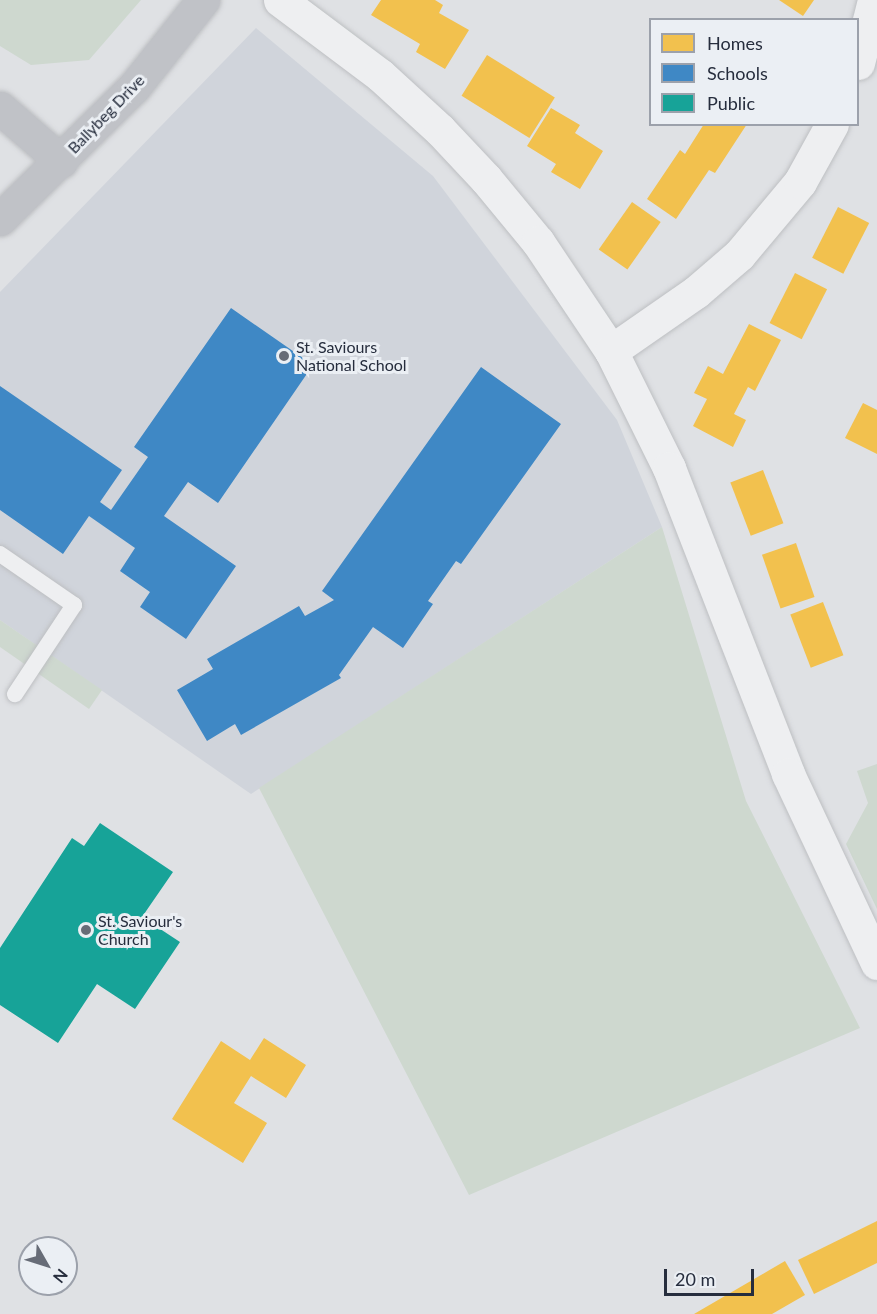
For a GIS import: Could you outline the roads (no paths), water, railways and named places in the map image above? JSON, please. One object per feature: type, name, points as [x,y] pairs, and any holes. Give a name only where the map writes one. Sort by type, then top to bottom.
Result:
[{"type":"street","name":"Ballybeg Drive","points":[[0,219],[134,87],[203,0]]},
{"type":"street","points":[[280,0],[380,75],[447,138],[538,242],[611,351],[632,389],[669,468],[775,745],[877,963]]},
{"type":"street","points":[[865,61],[873,0]]},
{"type":"street","points":[[0,108],[61,161]]},
{"type":"street","points":[[611,351],[688,298],[739,255],[800,182],[831,126]]},
{"type":"lane","points":[[0,554],[74,605],[15,694]]},
{"type":"place","name":"St. Saviours National School","points":[[284,356]]},
{"type":"place","name":"St. Saviour's Church","points":[[86,930]]}]
